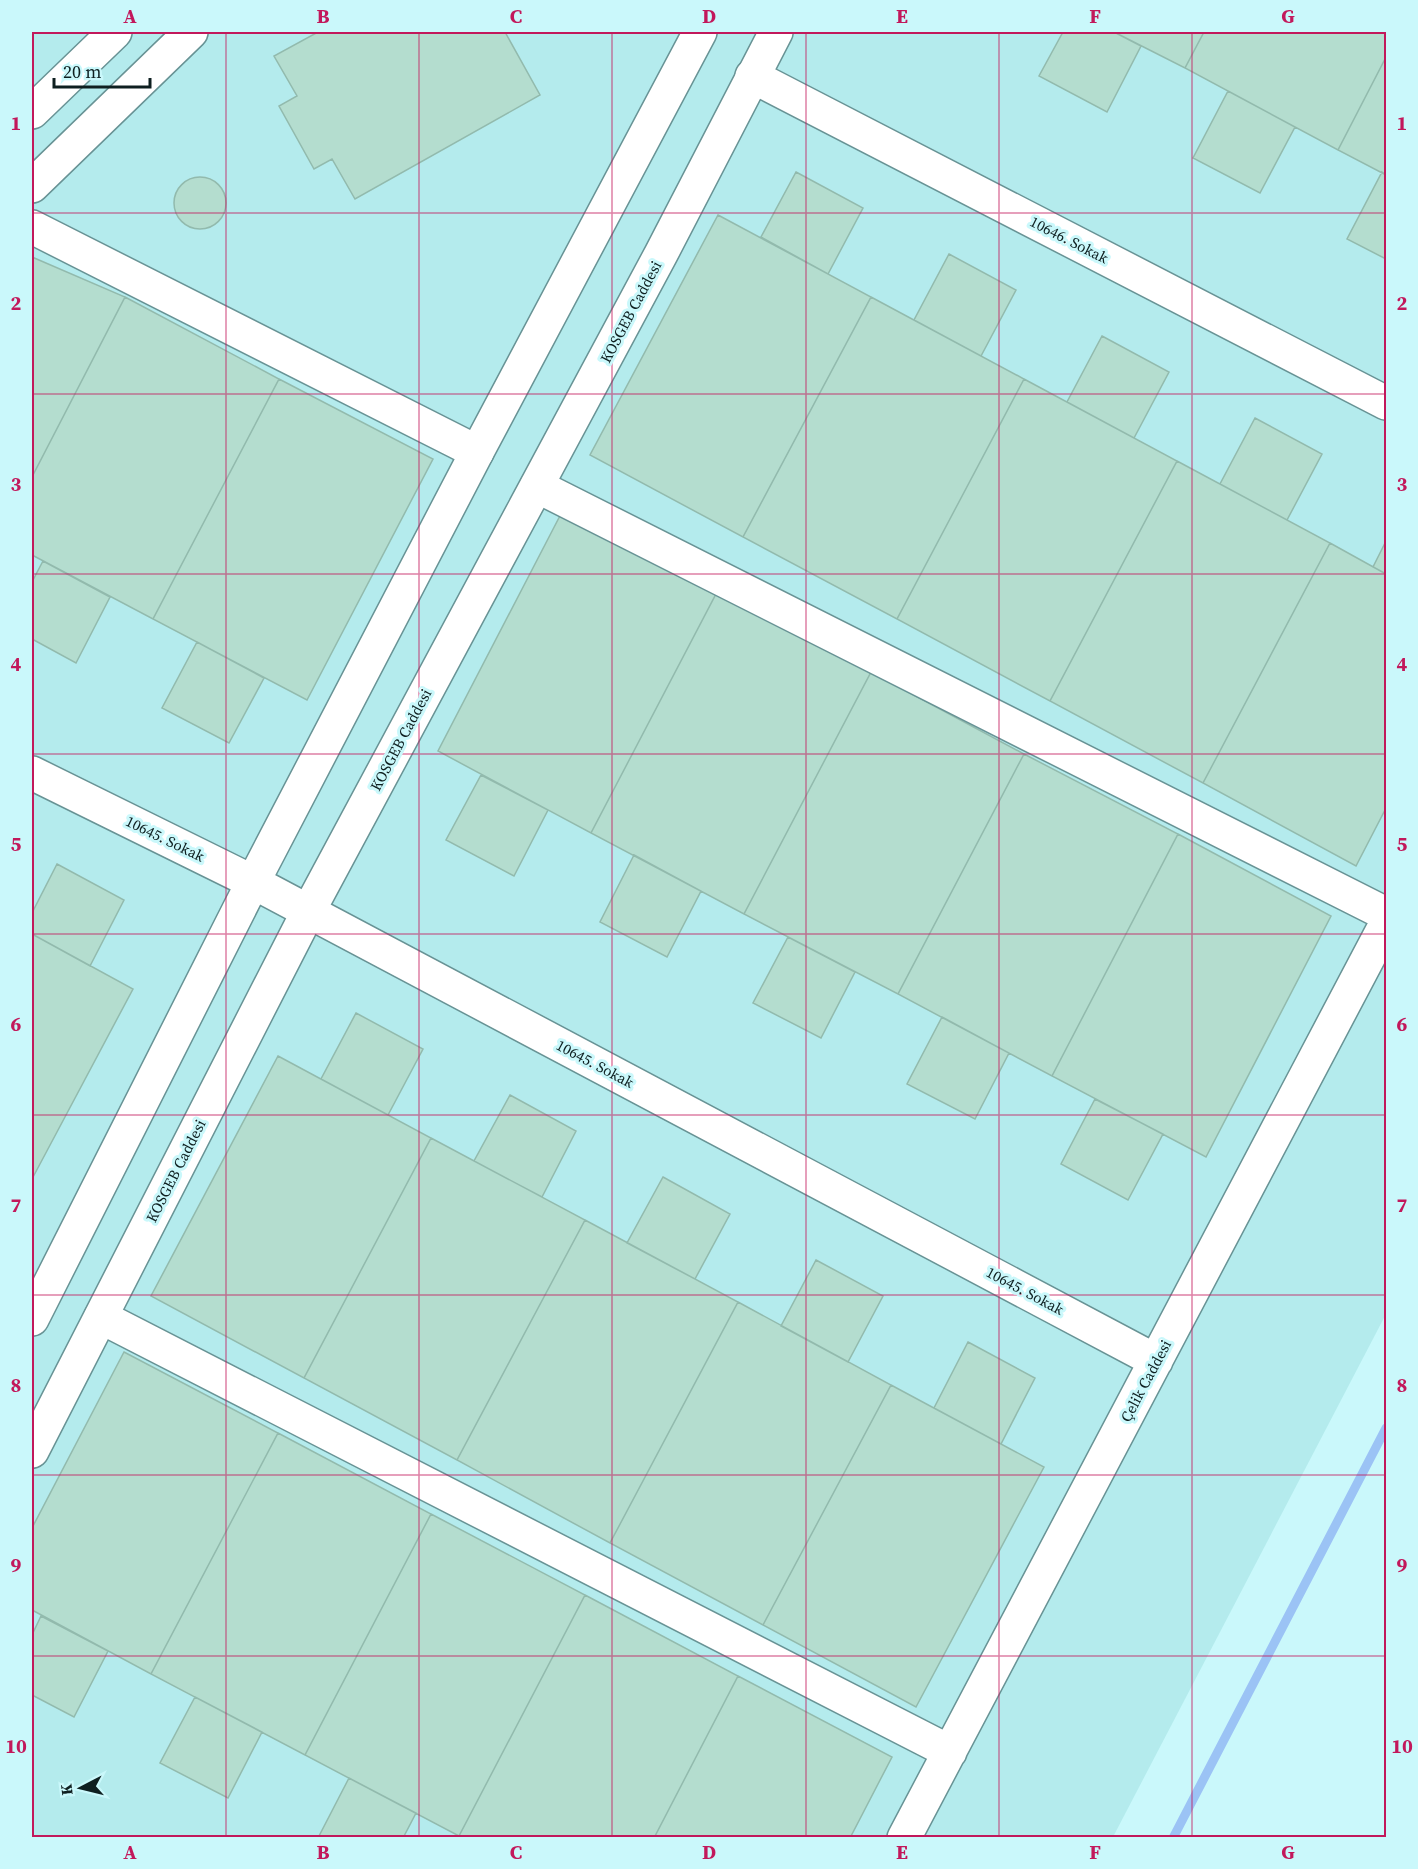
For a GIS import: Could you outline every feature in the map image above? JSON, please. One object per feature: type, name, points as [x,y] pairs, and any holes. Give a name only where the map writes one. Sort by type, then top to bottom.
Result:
[{"type":"street","points":[[32,112],[115,32]]},
{"type":"street","points":[[32,186],[191,32]]},
{"type":"street","points":[[35,1302],[477,452],[700,32]]},
{"type":"street","name":"KOSGEB Caddesi","points":[[32,1451],[308,912],[661,254],[776,32]]},
{"type":"street","name":"10646. Sokak","points":[[752,76],[1386,403]]},
{"type":"street","points":[[32,227],[477,452]]},
{"type":"street","points":[[537,486],[1386,914]]},
{"type":"street","name":"10645. Sokak","points":[[32,773],[253,882],[1156,1361]]},
{"type":"street","name":"Çelik Caddesi","points":[[904,1838],[1386,924]]},
{"type":"street","points":[[101,1317],[950,1752]]},
{"type":"shaded area","points":[[32,32],[1386,32],[1386,1314],[1113,1837],[32,1838]]},
{"type":"building","points":[[318,32],[505,32],[540,95],[355,199],[332,159],[314,169],[279,106],[297,96],[274,56]]},
{"type":"building","points":[[1063,32],[1114,32],[1141,46],[1107,112],[1039,76]]},
{"type":"building","points":[[1114,32],[1204,32],[1185,68]]},
{"type":"building","points":[[1204,32],[1386,32],[1386,57],[1338,150],[1185,68]]},
{"type":"building","points":[[1386,57],[1386,175],[1338,150]]},
{"type":"building","points":[[1228,91],[1295,127],[1260,193],[1193,158]]},
{"type":"building","points":[[796,172],[863,208],[828,274],[761,237]]},
{"type":"building","points":[[1382,172],[1386,175],[1386,259],[1347,239]]},
{"type":"building","points":[[200,177],[210,179],[218,185],[224,193],[226,203],[224,213],[218,221],[210,227],[200,229],[190,227],[182,221],[176,213],[174,203],[176,193],[182,185],[190,179]]},
{"type":"building","points":[[718,215],[871,297],[743,537],[590,455]]},
{"type":"building","points":[[949,254],[1016,290],[981,356],[914,320]]},
{"type":"building","points":[[32,257],[125,297],[32,477]]},
{"type":"building","points":[[125,297],[279,379],[153,619],[32,555],[32,477]]},
{"type":"building","points":[[871,297],[1024,379],[897,619],[743,537]]},
{"type":"building","points":[[1102,336],[1169,372],[1134,438],[1067,402]]},
{"type":"building","points":[[279,379],[433,459],[307,700],[153,619]]},
{"type":"building","points":[[1024,379],[1177,461],[1050,701],[897,619]]},
{"type":"building","points":[[1255,418],[1322,454],[1287,520],[1220,484]]},
{"type":"building","points":[[1177,461],[1330,543],[1203,783],[1050,701]]},
{"type":"building","points":[[563,510],[717,592],[591,833],[438,751]]},
{"type":"building","points":[[1386,541],[1386,574],[1373,567]]},
{"type":"building","points":[[1330,543],[1386,574],[1386,808],[1356,866],[1203,783]]},
{"type":"building","points":[[43,561],[110,597],[76,663],[32,639],[32,582]]},
{"type":"building","points":[[717,592],[871,672],[744,914],[591,833]]},
{"type":"building","points":[[197,642],[264,678],[229,743],[162,708]]},
{"type":"building","points":[[871,672],[1024,754],[898,994],[744,914]]},
{"type":"building","points":[[1024,754],[1178,834],[1052,1076],[898,994]]},
{"type":"building","points":[[481,775],[548,810],[514,876],[446,840]]},
{"type":"building","points":[[1178,834],[1331,916],[1206,1157],[1052,1076]]},
{"type":"building","points":[[634,855],[701,891],[667,957],[600,922]]},
{"type":"building","points":[[57,864],[124,900],[90,966],[32,934],[32,913]]},
{"type":"building","points":[[32,934],[133,989],[32,1179]]},
{"type":"building","points":[[788,937],[855,972],[821,1038],[753,1003]]},
{"type":"building","points":[[356,1013],[423,1049],[388,1115],[321,1079]]},
{"type":"building","points":[[942,1017],[1009,1053],[975,1119],[907,1084]]},
{"type":"building","points":[[278,1056],[431,1138],[304,1378],[151,1296]]},
{"type":"building","points":[[510,1095],[576,1131],[542,1197],[474,1161]]},
{"type":"building","points":[[1095,1099],[1163,1134],[1128,1200],[1061,1164]]},
{"type":"building","points":[[431,1138],[585,1220],[457,1460],[304,1378]]},
{"type":"building","points":[[663,1177],[730,1214],[695,1279],[627,1243]]},
{"type":"building","points":[[585,1220],[738,1302],[610,1543],[457,1460]]},
{"type":"building","points":[[816,1260],[883,1296],[848,1362],[781,1326]]},
{"type":"building","points":[[738,1302],[891,1385],[763,1625],[610,1543]]},
{"type":"building","points":[[968,1342],[1035,1378],[1001,1444],[934,1408]]},
{"type":"building","points":[[124,1352],[278,1433],[151,1674],[32,1610],[32,1528]]},
{"type":"building","points":[[891,1385],[1044,1467],[916,1707],[763,1625]]},
{"type":"building","points":[[278,1433],[431,1514],[305,1755],[151,1674]]},
{"type":"building","points":[[431,1514],[585,1595],[459,1836],[305,1755]]},
{"type":"building","points":[[585,1595],[738,1676],[654,1838],[462,1838],[459,1836]]},
{"type":"building","points":[[41,1616],[108,1651],[74,1717],[32,1695],[32,1635]]},
{"type":"building","points":[[738,1676],[892,1757],[850,1838],[654,1838]]},
{"type":"building","points":[[195,1697],[262,1732],[228,1798],[160,1763]]},
{"type":"building","points":[[349,1778],[416,1813],[403,1838],[318,1838]]},
{"type":"waterway","points":[[1173,1838],[1386,1428]]}]
